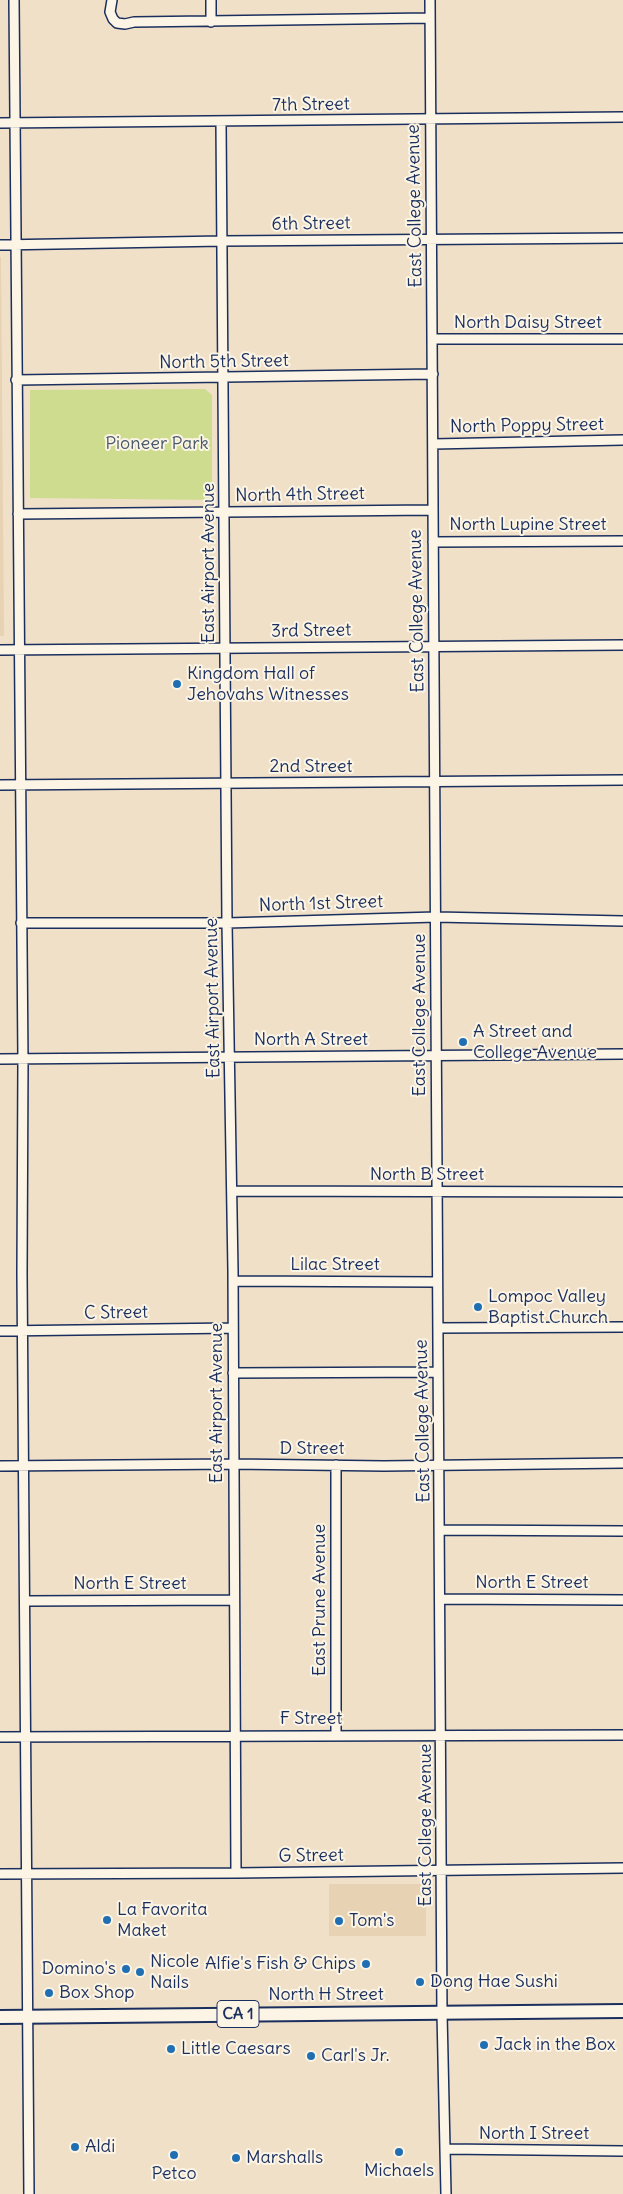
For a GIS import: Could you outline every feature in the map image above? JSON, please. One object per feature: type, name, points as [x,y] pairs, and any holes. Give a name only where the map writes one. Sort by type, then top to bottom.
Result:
[{"type":"highway","name":"North H Street","points":[[0,2017],[623,2011]]},
{"type":"street","points":[[14,0],[23,1059],[29,2194]]},
{"type":"street","points":[[112,0],[110,12],[113,19],[117,23],[125,24],[134,22],[430,18]]},
{"type":"street","points":[[211,0],[211,22]]},
{"type":"street","name":"East College Avenue","points":[[430,0],[436,1192],[441,1598],[442,2012],[446,2194]]},
{"type":"street","name":"7th Street","points":[[0,123],[623,117]]},
{"type":"street","name":"East Airport Avenue","points":[[221,122],[227,923],[233,1281],[236,1873]]},
{"type":"street","name":"6th Street","points":[[0,245],[222,241],[623,238]]},
{"type":"street","name":"North Daisy Street","points":[[432,339],[623,339]]},
{"type":"street","name":"North 5th Street","points":[[16,380],[432,374]]},
{"type":"street","name":"North Poppy Street","points":[[433,444],[623,440]]},
{"type":"street","name":"North 4th Street","points":[[18,514],[432,510]]},
{"type":"street","name":"North Lupine Street","points":[[433,542],[623,541]]},
{"type":"street","name":"3rd Street","points":[[0,650],[434,645],[623,645]]},
{"type":"street","name":"2nd Street","points":[[0,785],[623,780]]},
{"type":"street","name":"North 1st Street","points":[[21,923],[227,923],[436,917],[623,921]]},
{"type":"street","name":"North A Street","points":[[0,1059],[623,1054]]},
{"type":"street","name":"North B Street","points":[[232,1191],[623,1192]]},
{"type":"street","name":"Lilac Street","points":[[233,1281],[437,1282]]},
{"type":"street","points":[[438,1328],[623,1327]]},
{"type":"street","name":"C Street","points":[[0,1330],[233,1328]]},
{"type":"street","points":[[233,1373],[438,1372]]},
{"type":"street","name":"D Street","points":[[0,1466],[233,1464],[384,1466],[623,1463]]},
{"type":"street","name":"East Prune Avenue","points":[[336,1465],[336,1735]]},
{"type":"street","points":[[440,1530],[623,1531]]},
{"type":"street","name":"North E Street","points":[[441,1598],[623,1600]]},
{"type":"street","name":"North E Street","points":[[26,1601],[234,1600]]},
{"type":"street","name":"F Street","points":[[0,1737],[623,1736]]},
{"type":"street","name":"G Street","points":[[0,1874],[623,1868]]},
{"type":"street","name":"North I Street","points":[[446,2149],[623,2150]]},
{"type":"shaded area","points":[[1,257],[4,636],[0,636]]},
{"type":"shaded area","points":[[329,1884],[426,1884],[426,1936],[329,1936]]},
{"type":"green space","name":"Pioneer Park","points":[[205,389],[212,395],[212,500],[30,498],[30,390]]},
{"type":"place","name":"Kingdom Hall of Jehovahs Witnesses","points":[[177,684]]},
{"type":"place","name":"A Street and College Avenue","points":[[463,1042]]},
{"type":"place","name":"Lompoc Valley Baptist Church","points":[[478,1307]]},
{"type":"place","name":"La Favorita Maket","points":[[107,1920]]},
{"type":"place","name":"Tom's","points":[[339,1921]]},
{"type":"place","name":"Alfie's Fish & Chips","points":[[366,1964]]},
{"type":"place","name":"Domino's","points":[[126,1969]]},
{"type":"place","name":"Nicole Nails","points":[[140,1972]]},
{"type":"place","name":"Dong Hae Sushi","points":[[420,1982]]},
{"type":"place","name":"Box Shop","points":[[49,1993]]},
{"type":"place","name":"Jack in the Box","points":[[484,2045]]},
{"type":"place","name":"Little Caesars","points":[[171,2049]]},
{"type":"place","name":"Carl's Jr.","points":[[311,2056]]},
{"type":"place","name":"Aldi","points":[[75,2147]]},
{"type":"place","name":"Michaels","points":[[399,2152]]},
{"type":"place","name":"Petco","points":[[174,2155]]},
{"type":"place","name":"Marshalls","points":[[236,2158]]}]
